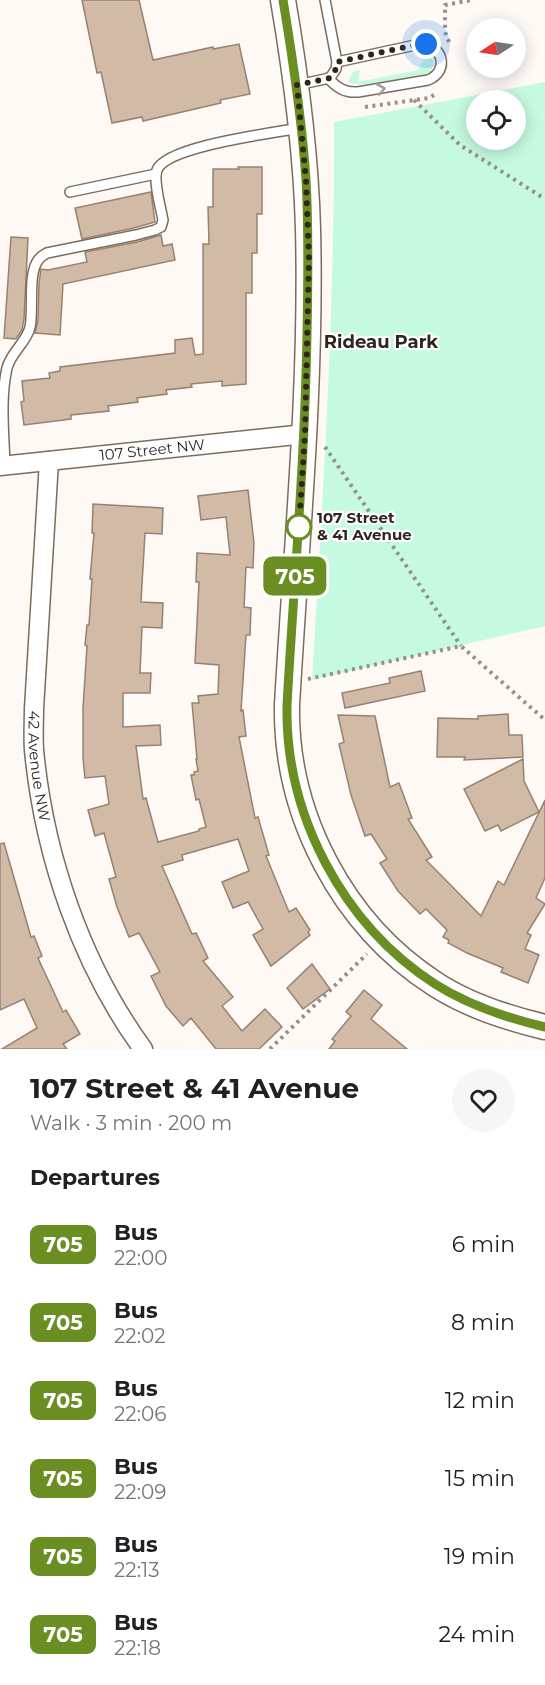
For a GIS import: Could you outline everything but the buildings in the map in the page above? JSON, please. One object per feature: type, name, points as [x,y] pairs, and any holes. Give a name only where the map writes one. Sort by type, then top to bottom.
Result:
[{"type":"street","points":[[283,0],[297,85],[306,181],[313,438],[288,682],[287,724],[291,768],[318,848],[333,877],[370,929],[411,967],[436,985],[489,1010],[545,1027]]},
{"type":"street","name":"107 Street NW","points":[[2,466],[313,438]]},
{"type":"street","name":"42 Avenue NW","points":[[49,461],[34,709],[34,748],[40,794],[62,889],[80,937],[108,994],[128,1029],[143,1049]]},
{"type":"lane","points":[[297,85],[328,78],[333,73],[337,62],[325,0]]},
{"type":"lane","points":[[328,78],[335,86],[343,90],[350,93],[358,92],[429,80],[435,77],[440,70],[441,63],[440,56],[432,46],[420,44],[337,62]]},
{"type":"lane","points":[[2,466],[4,389],[8,366],[15,350],[30,331],[33,275],[39,259],[47,253],[136,235],[161,227],[163,220],[156,174],[160,165],[168,158],[195,148],[302,128]]},
{"type":"lane","points":[[70,192],[156,174]]},
{"type":"path","points":[[446,32],[445,5],[472,0]]},
{"type":"path","points":[[413,100],[460,145],[545,199]]},
{"type":"path","points":[[313,438],[461,646],[545,720]]},
{"type":"path","points":[[288,682],[461,646]]},
{"type":"path","points":[[270,1049],[367,954]]},
{"type":"green space","points":[[425,57],[432,59],[433,64],[432,70],[426,74],[374,83],[348,82],[352,73],[357,70],[360,70],[358,82],[418,70]]},
{"type":"green space","name":"Rideau Park","points":[[545,82],[545,626],[312,680],[324,471],[334,192],[334,122],[466,97],[466,150],[526,150],[526,90],[503,90]]},
{"type":"bus line","name":"705","points":[[283,0],[302,128],[309,258],[305,434],[287,705],[291,768],[307,822],[318,848],[333,877],[370,929],[411,967],[436,985],[489,1010],[545,1027]]},
{"type":"place","name":"107 Street & 41 Avenue","points":[[299,527]]},
{"type":"district","name":"Rideau Park","points":[[381,342]]},
{"type":"route","points":[[299,527],[305,434],[309,258],[306,181],[297,85],[330,78],[336,69],[337,62],[426,44]]}]
